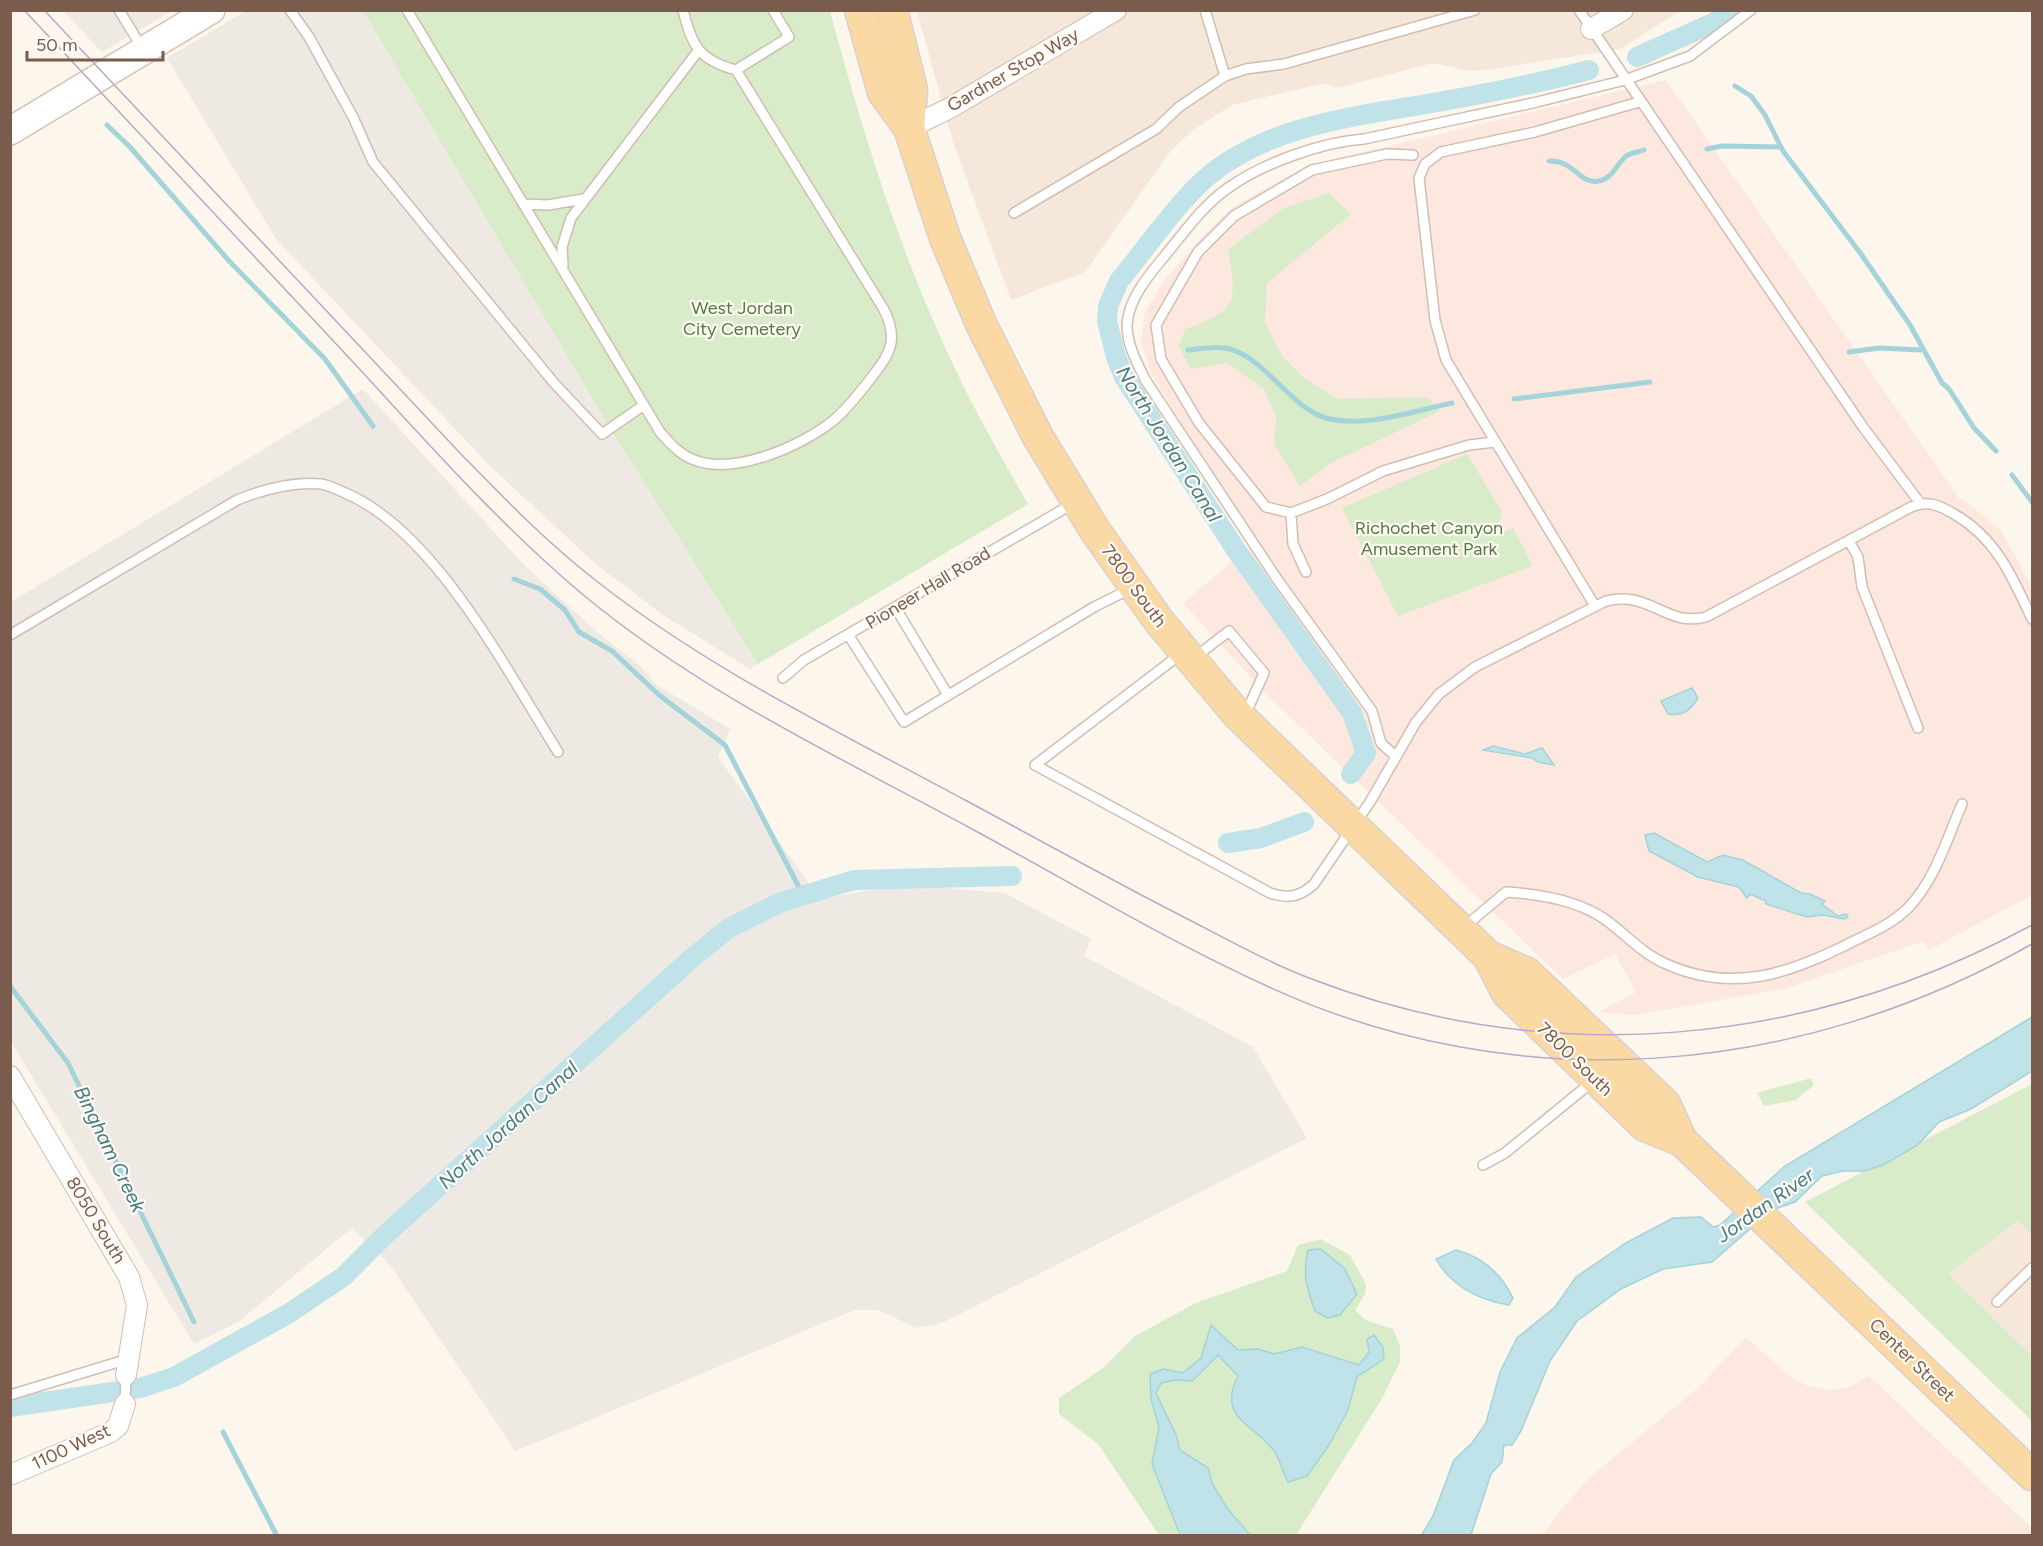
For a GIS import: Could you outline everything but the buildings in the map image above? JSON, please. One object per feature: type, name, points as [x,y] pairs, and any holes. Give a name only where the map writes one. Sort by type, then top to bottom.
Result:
[{"type":"main road","name":"7800 South","points":[[860,10],[883,92],[909,128],[945,238],[982,326],[1020,404],[1076,502],[1134,587],[1187,656],[1242,719],[1488,956],[1507,993],[1646,1126],[1682,1141],[1791,1245]]},
{"type":"main road","name":"7800 South","points":[[892,10],[912,90],[909,128]]},
{"type":"main road","name":"7800 South","points":[[1488,956],[1527,973],[1665,1104],[1682,1141]]},
{"type":"main road","name":"Center Street","points":[[1791,1245],[2032,1475]]},
{"type":"street","points":[[10,131],[211,10]]},
{"type":"street","name":"Gardner Stop Way","points":[[909,128],[950,108],[1116,10]]},
{"type":"street","points":[[1591,29],[1623,10]]},
{"type":"street","name":"8050 South","points":[[10,1076],[129,1276],[137,1305],[127,1367]]},
{"type":"street","name":"1100 West","points":[[10,1475],[111,1432],[118,1425],[125,1404]]},
{"type":"lane","points":[[290,10],[309,37],[353,117],[373,162],[554,384],[602,435],[644,405]]},
{"type":"lane","points":[[407,10],[644,405],[671,444],[692,459],[717,463],[759,458],[813,435],[851,404],[879,368],[890,348],[891,330],[883,308],[736,70],[714,63],[698,51],[683,10]]},
{"type":"lane","points":[[736,70],[789,37],[773,10]]},
{"type":"lane","points":[[1205,10],[1225,76]]},
{"type":"lane","points":[[1014,213],[1156,129],[1179,107],[1225,76],[1246,69],[1284,64],[1475,10]]},
{"type":"lane","points":[[1579,10],[1639,102],[1863,427],[1920,503]]},
{"type":"lane","points":[[1395,756],[1381,743],[1372,711],[1277,579],[1146,381],[1130,346],[1127,323],[1130,311],[1144,282],[1210,203],[1228,188],[1270,166],[1341,140],[1364,139],[1537,102],[1625,80],[1690,56],[1751,10]]},
{"type":"lane","points":[[124,12],[143,50]]},
{"type":"lane","points":[[564,271],[561,255],[564,233],[583,199],[698,51]]},
{"type":"lane","points":[[1595,606],[1452,371],[1441,347],[1435,320],[1422,215],[1420,172],[1428,159],[1441,152],[1534,132],[1639,102]]},
{"type":"lane","points":[[1413,155],[1387,154],[1312,170],[1234,216],[1198,252],[1156,326],[1161,359],[1199,423],[1266,507],[1291,513],[1327,499],[1383,471],[1469,445],[1496,442]]},
{"type":"lane","points":[[524,204],[548,206],[583,199]]},
{"type":"lane","points":[[10,635],[237,500],[271,486],[323,484],[364,501],[414,541],[453,588],[558,752]]},
{"type":"lane","name":"Pioneer Hall Road","points":[[783,678],[804,660],[849,636],[1076,502]]},
{"type":"lane","points":[[1242,719],[1264,673],[1229,631],[1187,656],[1035,765],[1173,842],[1281,896],[1301,894],[1314,884],[1353,827],[1425,708],[1455,681],[1595,606],[1627,597],[1679,619],[1706,617],[1920,503],[1931,503],[1969,522],[1990,541],[2007,567],[2032,618]]},
{"type":"lane","points":[[1291,513],[1293,544],[1305,572]]},
{"type":"lane","points":[[1849,541],[1858,557],[1862,587],[1918,728]]},
{"type":"lane","points":[[849,636],[904,722],[1094,607],[1134,587]]},
{"type":"lane","points":[[895,607],[948,695]]},
{"type":"lane","points":[[1461,930],[1506,892],[1524,893],[1564,902],[1592,912],[1644,952],[1683,970],[1716,979],[1731,980],[1785,972],[1888,924],[1908,908],[1935,868],[1962,804]]},
{"type":"lane","points":[[1482,1165],[1505,1153],[1596,1079]]},
{"type":"lane","points":[[1997,1302],[2032,1268]]},
{"type":"lane","points":[[10,1395],[127,1367]]},
{"type":"lane","name":"1100 West","points":[[125,1404],[127,1367]]},
{"type":"shaded area","points":[[63,11],[172,11],[102,52]]},
{"type":"shaded area","points":[[246,11],[363,11],[611,430],[758,664],[750,669],[663,615],[598,566],[490,466],[276,239],[167,58]]},
{"type":"shaded area","points":[[917,11],[1680,11],[1620,49],[1469,71],[1433,63],[1338,88],[1324,83],[1232,105],[1193,130],[1170,152],[1085,272],[1011,300],[953,142]]},
{"type":"shaded area","points":[[1666,80],[1959,498],[2002,532],[2032,587],[2032,895],[1929,950],[1924,941],[1784,989],[1633,1015],[1598,1012],[1636,992],[1615,954],[1563,979],[1263,691],[1183,603],[1254,543],[1151,374],[1141,341],[1145,312],[1163,282],[1201,238],[1234,206],[1309,165]]},
{"type":"shaded area","points":[[363,389],[527,568],[596,631],[640,666],[657,685],[730,729],[718,757],[820,899],[888,887],[946,888],[1005,893],[1091,939],[1084,956],[1253,1047],[1307,1138],[942,1323],[916,1328],[879,1310],[855,1310],[515,1451],[390,1265],[352,1228],[238,1322],[194,1344],[11,1042],[11,602]]},
{"type":"shaded area","points":[[2019,1221],[2030,1233],[2032,1231],[2032,1356],[1948,1274]]},
{"type":"shaded area","points":[[1746,1337],[1789,1376],[1808,1386],[1828,1390],[1848,1388],[1869,1376],[2032,1528],[2032,1535],[1543,1535],[1588,1479],[1699,1387]]},
{"type":"green space","name":"West Jordan City Cemetery","points":[[363,11],[830,11],[880,181],[910,265],[964,387],[1028,504],[758,664],[611,430]]},
{"type":"green space","points":[[1328,193],[1351,214],[1267,283],[1265,322],[1283,357],[1304,378],[1338,399],[1427,397],[1440,411],[1331,463],[1300,486],[1274,444],[1276,417],[1264,389],[1227,363],[1190,369],[1179,346],[1185,329],[1215,316],[1230,302],[1233,282],[1228,249],[1284,208]]},
{"type":"green space","name":"Richochet Canyon Amusement Park","points":[[1467,454],[1502,512],[1498,526],[1503,532],[1513,528],[1533,566],[1398,616],[1342,508]]},
{"type":"green space","points":[[1811,1078],[1814,1085],[1796,1100],[1764,1106],[1757,1093]]},
{"type":"green space","points":[[2032,1084],[2032,1231],[2030,1233],[2018,1221],[1948,1274],[2032,1356],[2032,1421],[1805,1202]]},
{"type":"green space","points":[[1321,1239],[1350,1255],[1366,1284],[1365,1294],[1355,1310],[1365,1320],[1393,1329],[1400,1346],[1400,1362],[1383,1397],[1296,1535],[1159,1535],[1098,1444],[1059,1414],[1059,1398],[1103,1368],[1135,1336],[1196,1303],[1287,1271],[1298,1245]]},
{"type":"water","points":[[1692,688],[1698,698],[1692,706],[1686,712],[1668,714],[1661,701]]},
{"type":"water","points":[[1493,746],[1525,754],[1542,748],[1554,765],[1538,762],[1532,758],[1483,750]]},
{"type":"water","points":[[1654,833],[1707,862],[1723,855],[1743,860],[1801,893],[1810,894],[1825,901],[1822,904],[1838,916],[1846,914],[1848,917],[1844,919],[1823,915],[1807,917],[1766,904],[1766,901],[1750,894],[1747,898],[1739,887],[1698,877],[1649,851],[1645,835]]},
{"type":"water","name":"Jordan River","points":[[2032,1017],[2032,1071],[1971,1109],[1939,1122],[1918,1145],[1883,1165],[1864,1171],[1843,1171],[1822,1176],[1795,1202],[1772,1210],[1712,1262],[1663,1269],[1621,1289],[1577,1321],[1550,1361],[1521,1431],[1512,1445],[1504,1445],[1502,1462],[1491,1474],[1471,1535],[1421,1536],[1433,1516],[1454,1460],[1472,1443],[1486,1423],[1500,1372],[1517,1338],[1555,1307],[1576,1277],[1626,1243],[1673,1218],[1701,1217],[1713,1227],[1720,1225],[1785,1166]]},
{"type":"water","points":[[1321,1249],[1345,1269],[1357,1294],[1340,1315],[1328,1318],[1315,1311],[1305,1274],[1308,1250]]},
{"type":"water","points":[[1456,1250],[1475,1257],[1497,1274],[1513,1298],[1509,1305],[1487,1300],[1467,1290],[1442,1269],[1436,1259]]},
{"type":"water","points":[[1211,1325],[1238,1350],[1258,1349],[1274,1354],[1302,1347],[1359,1365],[1369,1352],[1367,1339],[1374,1335],[1383,1347],[1384,1359],[1357,1377],[1348,1410],[1329,1445],[1307,1476],[1288,1482],[1274,1451],[1235,1412],[1232,1390],[1238,1376],[1218,1355],[1192,1381],[1176,1380],[1161,1383],[1156,1393],[1176,1435],[1180,1450],[1208,1468],[1213,1485],[1227,1508],[1250,1535],[1180,1535],[1152,1464],[1159,1427],[1151,1399],[1150,1374],[1163,1369],[1183,1373],[1201,1358]]},
{"type":"waterway","name":"North Jordan Canal","points":[[1637,57],[1713,23],[1734,10]]},
{"type":"waterway","name":"North Jordan Canal","points":[[1351,774],[1366,753],[1352,713],[1236,550],[1124,377],[1116,357],[1107,321],[1108,306],[1119,281],[1184,200],[1207,177],[1232,159],[1258,145],[1316,125],[1495,91],[1589,70]]},
{"type":"waterway","points":[[1735,86],[1751,96],[1765,115],[1783,151],[1861,254],[1910,325],[1942,383],[1949,389],[1974,428],[1996,451]]},
{"type":"waterway","points":[[107,125],[130,147],[230,262],[325,359],[373,426]]},
{"type":"waterway","points":[[1707,149],[1722,146],[1781,147]]},
{"type":"waterway","points":[[1549,161],[1565,164],[1586,179],[1599,181],[1611,174],[1626,156],[1644,150]]},
{"type":"waterway","points":[[1188,350],[1220,347],[1239,352],[1252,360],[1303,405],[1316,414],[1330,419],[1376,420],[1452,403]]},
{"type":"waterway","points":[[1849,352],[1879,348],[1922,350]]},
{"type":"waterway","points":[[1514,399],[1650,382]]},
{"type":"waterway","points":[[2012,475],[2032,502]]},
{"type":"waterway","points":[[514,579],[540,589],[565,610],[579,632],[612,651],[659,695],[725,745],[803,895]]},
{"type":"waterway","name":"North Jordan Canal","points":[[1228,843],[1261,838],[1304,822]]},
{"type":"waterway","name":"North Jordan Canal","points":[[10,1407],[140,1388],[174,1377],[288,1314],[343,1277],[385,1235],[692,958],[729,928],[779,903],[854,880],[1012,876]]},
{"type":"waterway","name":"Bingham Creek","points":[[10,986],[68,1063],[194,1322]]},
{"type":"waterway","name":"Bingham Creek","points":[[223,1432],[277,1536]]},
{"type":"tram line","points":[[24,10],[463,481],[581,593],[673,661],[770,721],[1156,931],[1269,987],[1364,1023],[1460,1047],[1558,1059],[1656,1058],[1753,1046],[1849,1023],[1942,989],[2032,944]]},
{"type":"tram line","points":[[44,10],[459,452],[541,534],[594,579],[682,642],[774,697],[1122,885],[1275,963],[1309,978],[1400,1007],[1492,1026],[1584,1034],[1676,1032],[1767,1020],[1858,998],[1946,966],[2032,925]]}]
